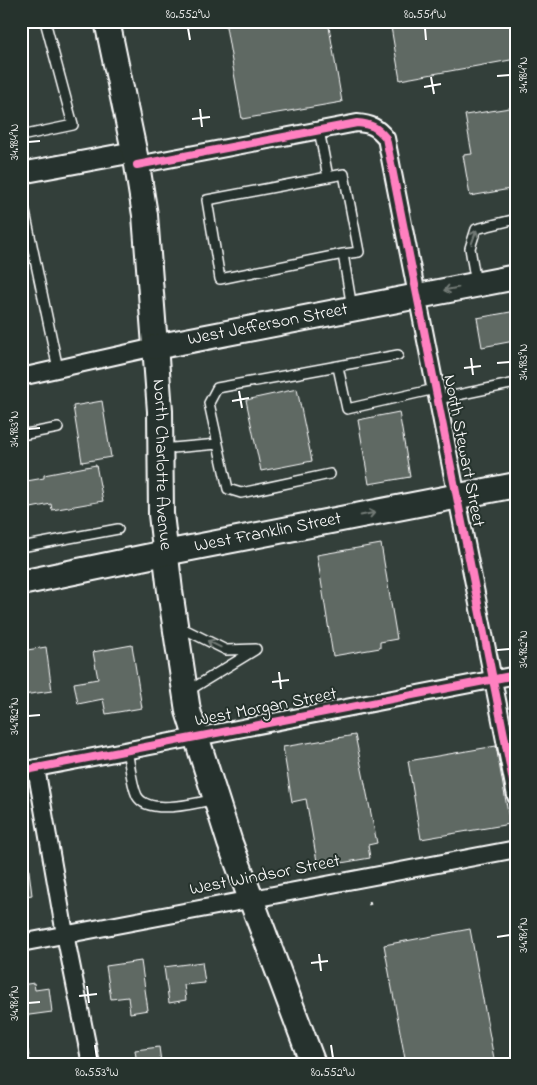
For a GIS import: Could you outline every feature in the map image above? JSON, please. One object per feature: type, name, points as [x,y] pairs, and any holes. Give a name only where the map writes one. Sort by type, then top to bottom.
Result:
[{"type":"main road","name":"North Charlotte Avenue","points":[[107,21],[145,215],[155,347],[161,514],[188,711],[230,843],[313,1064]]},
{"type":"main road","name":"West Jefferson Street","points":[[155,347],[516,277]]},
{"type":"main road","name":"West Franklin Street","points":[[21,583],[516,485]]},
{"type":"street","name":"North Stewart Street","points":[[319,130],[357,123],[366,124],[379,129],[386,138],[516,796]]},
{"type":"street","points":[[21,174],[319,130]]},
{"type":"street","name":"West Jefferson Street","points":[[21,377],[155,347]]},
{"type":"street","name":"West Morgan Street","points":[[29,769],[516,675]]},
{"type":"street","points":[[29,769],[91,1064]]},
{"type":"street","name":"West Windsor Street","points":[[21,943],[516,849]]},
{"type":"lane","points":[[21,136],[73,125],[45,21]]},
{"type":"lane","points":[[319,130],[328,177]]},
{"type":"lane","points":[[344,174],[359,252],[343,254],[220,279],[207,200],[344,174]]},
{"type":"lane","points":[[21,193],[58,369]]},
{"type":"lane","points":[[476,284],[470,248],[476,230],[516,219]]},
{"type":"lane","points":[[343,254],[352,309]]},
{"type":"lane","points":[[330,474],[241,493],[228,489],[208,403],[217,388],[398,356]]},
{"type":"lane","points":[[338,367],[347,408],[516,383]]},
{"type":"lane","points":[[21,435],[58,428]]},
{"type":"lane","points":[[160,449],[218,444]]},
{"type":"lane","points":[[21,547],[118,529]]},
{"type":"lane","points":[[175,624],[226,650],[256,649],[186,693]]},
{"type":"lane","points":[[127,750],[135,789],[138,797],[143,802],[174,807],[216,799]]},
{"type":"building","points":[[225,21],[328,21],[342,102],[242,119]]},
{"type":"building","points":[[390,21],[516,21],[516,59],[400,80]]},
{"type":"building","points":[[516,107],[516,188],[470,196],[463,155],[472,154],[465,115]]},
{"type":"building","points":[[516,311],[516,344],[514,344],[514,341],[482,347],[477,318]]},
{"type":"building","points":[[297,389],[312,461],[261,471],[246,400]]},
{"type":"building","points":[[102,401],[111,457],[82,462],[73,406]]},
{"type":"building","points":[[399,412],[410,477],[369,484],[358,420]]},
{"type":"building","points":[[96,465],[103,501],[52,510],[51,504],[21,510],[21,482],[44,478],[44,475]]},
{"type":"building","points":[[381,544],[397,639],[380,642],[380,648],[333,656],[317,555]]},
{"type":"building","points":[[516,615],[516,638],[512,616]]},
{"type":"building","points":[[132,645],[142,708],[106,714],[103,699],[78,704],[74,683],[98,679],[93,652]]},
{"type":"building","points":[[46,647],[52,691],[23,695],[21,651]]},
{"type":"building","points":[[21,721],[25,744],[21,744]]},
{"type":"building","points":[[355,735],[377,843],[368,845],[370,858],[318,867],[306,799],[292,802],[283,747]]},
{"type":"building","points":[[496,746],[510,824],[421,839],[408,761]]},
{"type":"building","points":[[21,847],[26,847],[32,895],[21,897]]},
{"type":"building","points":[[470,929],[495,1064],[406,1064],[384,945]]},
{"type":"building","points":[[141,961],[148,1010],[130,1013],[128,997],[111,999],[106,966]]},
{"type":"building","points":[[202,962],[205,983],[184,985],[186,1000],[169,1003],[164,967]]},
{"type":"building","points":[[34,983],[35,990],[49,988],[52,1012],[22,1016],[21,985]]},
{"type":"building","points":[[159,1047],[161,1062],[173,1060],[174,1064],[137,1064],[135,1050]]},
{"type":"building","points":[[28,1050],[30,1064],[21,1064],[21,1051]]},
{"type":"cycle path","points":[[137,165],[357,123],[373,127],[386,138],[516,796]]},
{"type":"cycle path","points":[[21,771],[516,675]]}]
